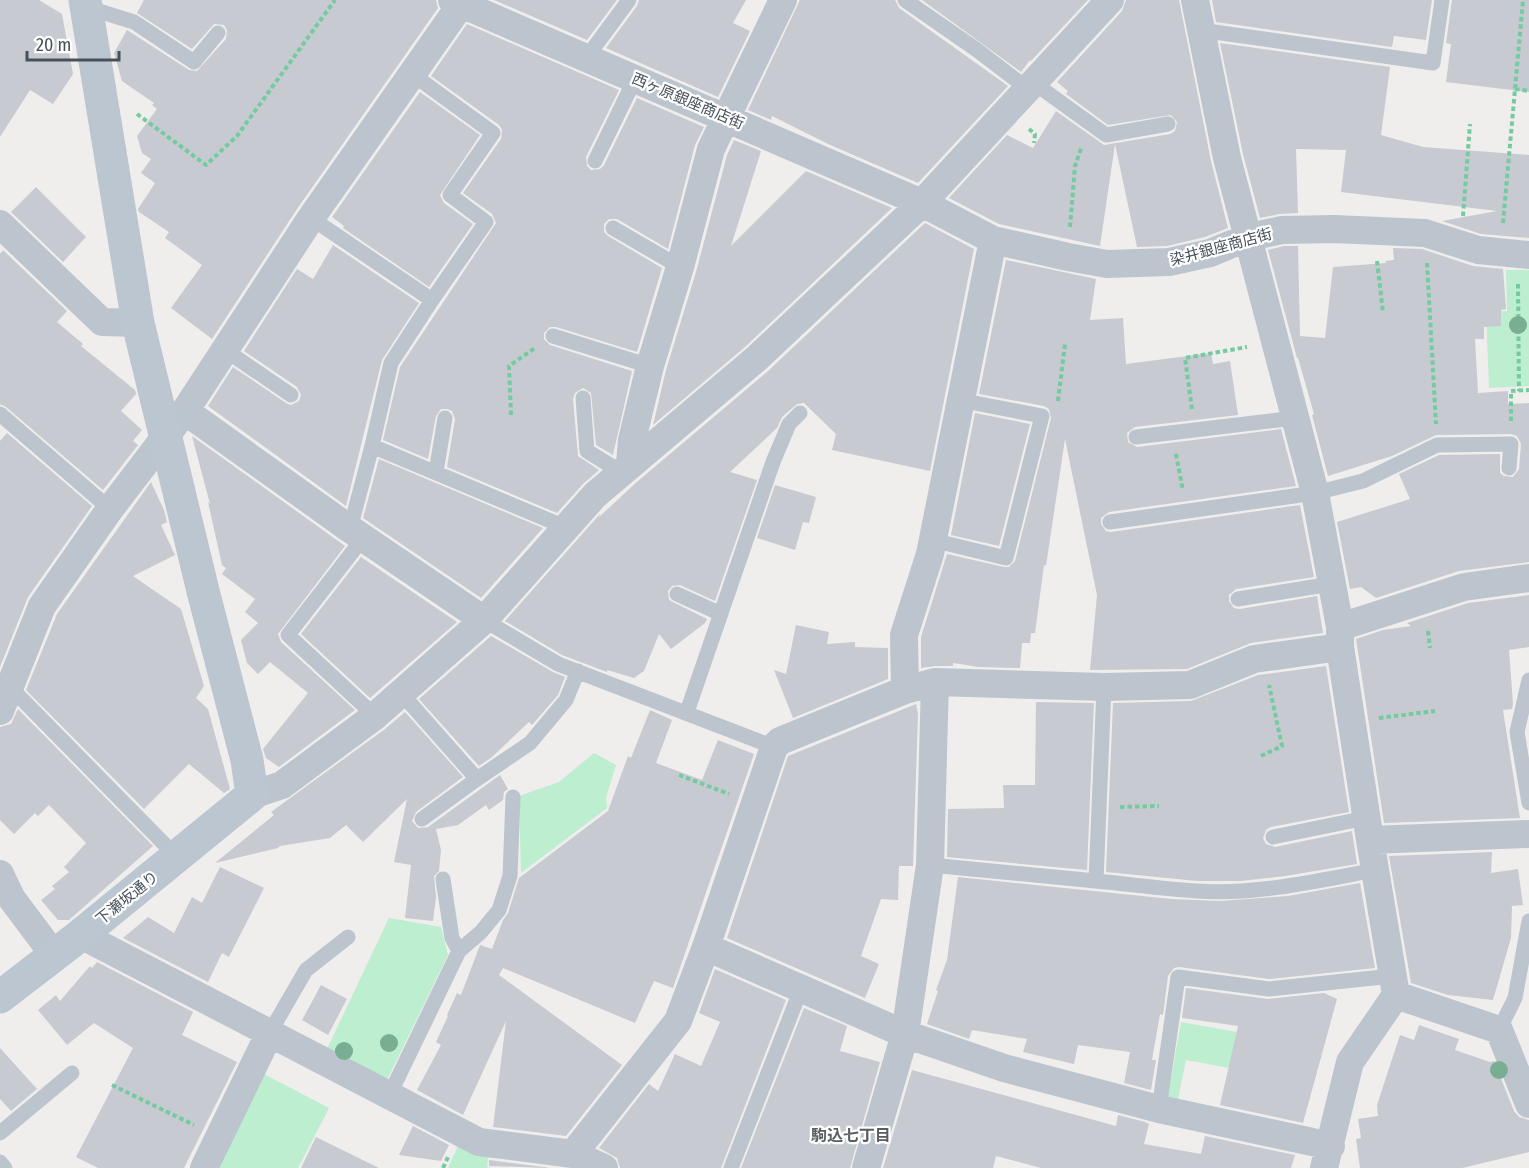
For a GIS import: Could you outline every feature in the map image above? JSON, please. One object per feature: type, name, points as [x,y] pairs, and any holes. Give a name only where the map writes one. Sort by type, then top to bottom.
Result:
[{"type":"street","points":[[626,468],[650,366],[680,267],[711,149],[783,0]]},
{"type":"street","points":[[86,4],[138,323],[204,596],[247,760],[252,795],[282,785],[375,716],[484,620],[565,526],[595,495],[756,359],[922,203],[1110,0]]},
{"type":"street","points":[[706,947],[905,1034],[1004,1068],[1327,1157],[1350,1062],[1394,985],[1340,637],[1315,493],[1227,158],[1195,0]]},
{"type":"street","points":[[5,699],[42,606],[185,411],[311,218],[412,74],[459,1]]},
{"type":"street","name":"西ヶ原銀座商店街","points":[[459,1],[922,203]]},
{"type":"street","name":"染井銀座商店街","points":[[922,203],[993,240],[1068,258],[1107,264],[1169,262],[1210,253],[1249,237],[1282,230],[1373,230],[1425,233],[1478,250],[1516,254]]},
{"type":"street","points":[[0,224],[102,322],[138,323]]},
{"type":"street","points":[[905,690],[904,635],[930,555],[959,400],[993,240]]},
{"type":"street","points":[[185,411],[484,620]]},
{"type":"street","points":[[573,1154],[678,1021],[706,947],[774,747],[780,741],[905,690],[935,682],[1104,687],[1190,685],[1254,659],[1340,637],[1464,587],[1529,578]]},
{"type":"street","points":[[866,1168],[905,1034],[930,865],[935,682]]},
{"type":"street","name":"下瀬坂通り","points":[[0,997],[81,935],[252,795]]},
{"type":"street","points":[[1368,829],[1529,834]]},
{"type":"street","points":[[0,874],[12,899],[54,955]]},
{"type":"street","points":[[81,935],[479,1142],[573,1154],[604,1168]]},
{"type":"street","points":[[1394,985],[1499,1030],[1529,1104]]},
{"type":"street","points":[[204,1168],[269,1034]]},
{"type":"lane","points":[[586,57],[628,0]]},
{"type":"lane","points":[[905,0],[1106,135],[1168,124]]},
{"type":"lane","points":[[1200,30],[1433,63],[1442,0]]},
{"type":"lane","points":[[86,4],[134,22],[194,62],[218,33]]},
{"type":"lane","points":[[375,716],[288,635],[357,533],[372,446],[391,363],[486,222],[450,195],[493,133],[412,74]]},
{"type":"lane","points":[[595,161],[635,79]]},
{"type":"lane","points":[[311,218],[432,300]]},
{"type":"lane","points":[[613,228],[680,267]]},
{"type":"lane","points":[[553,336],[650,366]]},
{"type":"lane","points":[[225,350],[291,395]]},
{"type":"lane","points":[[583,398],[587,451],[626,468]]},
{"type":"lane","points":[[932,540],[1006,558],[1042,416],[959,400]]},
{"type":"lane","points":[[687,712],[773,462],[789,424],[800,413]]},
{"type":"lane","points":[[0,414],[111,509]]},
{"type":"lane","points":[[436,472],[445,418]]},
{"type":"lane","points":[[1136,437],[1295,418]]},
{"type":"lane","points":[[1110,522],[1315,493],[1363,481],[1437,445],[1511,444],[1509,468]]},
{"type":"lane","points":[[372,446],[565,526]]},
{"type":"lane","points":[[1238,599],[1331,584]]},
{"type":"lane","points":[[677,594],[721,614]]},
{"type":"lane","points":[[484,620],[558,664],[774,747]]},
{"type":"lane","points":[[422,819],[530,744],[566,700],[578,671]]},
{"type":"lane","points":[[1529,680],[1517,732],[1529,803]]},
{"type":"lane","points":[[1095,881],[1104,687]]},
{"type":"lane","points":[[402,694],[477,779]]},
{"type":"lane","points":[[5,699],[177,857]]},
{"type":"lane","points":[[389,1096],[459,951],[481,932],[499,910],[510,876],[513,797]]},
{"type":"lane","points":[[1273,837],[1368,829]]},
{"type":"lane","points":[[930,865],[1198,891],[1246,890],[1314,882],[1375,870]]},
{"type":"lane","points":[[443,879],[452,938],[459,951]]},
{"type":"lane","points":[[1499,1030],[1522,998],[1529,921]]},
{"type":"lane","points":[[269,1034],[306,969],[348,937]]},
{"type":"lane","points":[[1159,1109],[1178,977],[1269,989],[1394,985]]},
{"type":"lane","points":[[731,1168],[801,988]]},
{"type":"lane","points":[[0,1133],[72,1073]]},
{"type":"lane","points":[[0,1162],[5,1168]]},
{"type":"path","points":[[100,98],[122,103],[206,165],[237,136],[334,0]]},
{"type":"path","points":[[1519,391],[1515,89],[1523,0]]},
{"type":"path","points":[[1515,89],[1529,91]]},
{"type":"path","points":[[1461,244],[1470,124]]},
{"type":"path","points":[[1068,258],[1075,166],[1082,146]]},
{"type":"path","points":[[1373,230],[1383,313]]},
{"type":"path","points":[[1425,233],[1437,445]]},
{"type":"path","points":[[510,415],[510,366],[553,336]]},
{"type":"path","points":[[1195,430],[1185,358],[1275,342]]},
{"type":"path","points":[[1042,416],[1057,410],[1065,344]]},
{"type":"path","points":[[1511,444],[1511,391],[1529,390]]},
{"type":"path","points":[[1173,432],[1186,511]]},
{"type":"path","points":[[1261,756],[1282,746],[1263,658]]},
{"type":"path","points":[[1352,721],[1435,711]]},
{"type":"path","points":[[679,775],[755,803]]},
{"type":"path","points":[[1098,807],[1159,806]]},
{"type":"path","points":[[112,1085],[219,1138]]},
{"type":"green space","points":[[1506,270],[1529,270],[1529,386],[1489,388],[1486,312],[1507,311]]},
{"type":"green space","points":[[594,753],[616,765],[606,798],[607,808],[521,873],[519,796],[559,782]]},
{"type":"green space","points":[[389,918],[441,927],[448,955],[386,1082],[326,1051]]},
{"type":"green space","points":[[1181,1022],[1243,1033],[1235,1069],[1186,1060],[1177,1104],[1167,1102]]},
{"type":"green space","points":[[262,1073],[329,1108],[298,1168],[217,1168]]},
{"type":"green space","points":[[461,1139],[489,1151],[487,1167],[490,1168],[448,1168]]},
{"type":"building","points":[[0,0],[39,0],[62,14],[73,74],[53,104],[30,90],[0,137]]},
{"type":"building","points":[[144,0],[436,0],[438,8],[297,209],[212,339],[171,308],[202,265],[165,238],[169,232],[139,212],[138,209],[155,183],[141,173],[151,159],[142,153],[137,136],[157,109],[152,105],[154,103],[122,81],[114,53],[127,30],[189,70],[197,71],[226,39],[227,30],[224,25],[214,24],[192,49],[137,13]]},
{"type":"building","points":[[494,0],[617,0],[587,40]]},
{"type":"building","points":[[639,0],[746,0],[733,23],[750,31],[718,97],[606,48]]},
{"type":"building","points":[[800,0],[895,0],[899,8],[1008,86],[918,183],[828,144],[772,116],[771,120],[748,110]]},
{"type":"building","points":[[922,0],[1088,0],[1021,72]]},
{"type":"building","points":[[1126,0],[1179,0],[1211,161],[1228,228],[1205,237],[1167,246],[1137,247],[1115,144],[1100,246],[999,224],[949,198],[1007,135],[1033,148],[1056,111],[1104,145],[1170,134],[1175,131],[1177,122],[1171,115],[1108,125],[1066,94],[1068,91],[1057,82],[1122,11]]},
{"type":"building","points":[[1212,0],[1432,0],[1426,40],[1394,36],[1392,47],[1216,22]]},
{"type":"building","points":[[1452,0],[1529,0],[1529,92],[1446,82],[1451,44],[1446,43]]},
{"type":"building","points":[[467,24],[619,90],[586,157],[587,166],[591,170],[600,169],[604,165],[637,98],[704,127],[695,145],[668,249],[617,219],[609,219],[604,224],[604,232],[608,236],[662,268],[637,352],[556,327],[550,327],[544,333],[544,339],[550,345],[632,371],[613,455],[596,445],[591,393],[583,388],[575,393],[573,399],[578,456],[599,470],[557,513],[447,467],[455,419],[452,411],[441,409],[436,416],[428,459],[383,440],[400,367],[496,223],[492,214],[463,193],[501,139],[502,130],[499,125],[431,76]]},
{"type":"building","points":[[1220,43],[1390,67],[1381,135],[1423,147],[1529,155],[1529,238],[1481,234],[1442,221],[1497,211],[1341,192],[1346,150],[1296,149],[1298,213],[1260,218],[1243,154]]},
{"type":"building","points":[[420,92],[480,135],[440,195],[444,203],[473,224],[429,287],[343,228],[344,226],[332,217]]},
{"type":"building","points":[[734,140],[761,151],[731,246],[806,171],[892,208],[745,347],[653,425],[666,370],[696,272],[727,155]]},
{"type":"building","points":[[36,187],[86,237],[63,262],[11,212]]},
{"type":"building","points":[[925,223],[974,249],[930,471],[832,450],[836,434],[804,403],[797,404],[782,417],[777,428],[730,472],[757,480],[715,601],[680,585],[672,586],[668,591],[669,600],[707,619],[705,623],[671,649],[659,634],[644,671],[634,678],[607,670],[607,672],[562,655],[505,621],[600,514],[599,517],[767,372]]},
{"type":"building","points":[[333,245],[419,303],[382,360],[346,506],[208,406],[233,367],[286,403],[291,405],[299,401],[301,395],[297,387],[244,351],[297,269],[313,279]]},
{"type":"building","points":[[1284,246],[1298,246],[1300,336],[1325,338],[1333,267],[1386,263],[1385,261],[1394,260],[1393,248],[1422,249],[1473,266],[1503,269],[1506,309],[1501,310],[1501,326],[1484,327],[1484,339],[1475,339],[1478,393],[1508,391],[1508,404],[1529,403],[1529,562],[1459,571],[1376,598],[1361,587],[1350,589],[1337,522],[1410,499],[1399,474],[1439,455],[1500,454],[1500,473],[1513,477],[1519,469],[1521,444],[1517,436],[1511,434],[1436,435],[1392,456],[1328,476],[1312,415],[1314,414],[1268,250]]},
{"type":"building","points":[[3,250],[67,311],[57,322],[83,344],[81,346],[135,390],[136,394],[121,411],[142,430],[133,441],[138,445],[103,490],[0,404],[0,254]]},
{"type":"building","points":[[1006,260],[1096,279],[1090,320],[1123,318],[1126,364],[1211,353],[1213,364],[1230,361],[1238,415],[1135,427],[1127,433],[1128,442],[1137,447],[1281,429],[1296,486],[1109,512],[1101,518],[1101,524],[1106,531],[1111,532],[1300,505],[1314,577],[1236,589],[1229,595],[1229,601],[1234,608],[1240,609],[1317,596],[1323,633],[1251,643],[1187,669],[1090,670],[1097,595],[1065,439],[1035,633],[1031,633],[1030,643],[1022,643],[1020,668],[979,667],[953,663],[953,666],[921,668],[921,637],[947,554],[1004,567],[1009,567],[1015,561],[1051,418],[1049,409],[1044,406],[979,394]]},
{"type":"building","points":[[975,413],[1030,424],[999,546],[951,535]]},
{"type":"building","points":[[7,433],[92,506],[28,597],[0,667],[0,441]]},
{"type":"building","points":[[192,436],[345,546],[278,634],[281,642],[355,710],[279,767],[266,758],[263,749],[308,693],[270,662],[258,674],[247,663],[241,640],[258,623],[245,612],[255,599],[222,574],[226,568],[222,565],[208,502],[210,504]]},
{"type":"building","points":[[379,459],[543,528],[481,598],[363,518]]},
{"type":"building","points":[[151,482],[167,522],[161,525],[175,555],[133,576],[181,609],[204,686],[196,698],[208,709],[230,789],[224,793],[189,764],[144,809],[26,690],[57,614]]},
{"type":"building","points":[[775,485],[816,497],[809,523],[803,522],[795,550],[757,538]]},
{"type":"building","points":[[361,557],[457,622],[370,698],[301,634]]},
{"type":"building","points":[[1529,595],[1529,647],[1509,650],[1513,704],[1512,709],[1503,710],[1520,818],[1384,823],[1356,639],[1383,630],[1411,626],[1407,623],[1468,603]]},
{"type":"building","points":[[796,625],[829,632],[827,644],[855,642],[855,647],[888,648],[888,679],[793,718],[774,670],[786,674]]},
{"type":"building","points":[[491,636],[565,677],[558,695],[532,725],[529,722],[492,757],[479,766],[419,699]]},
{"type":"building","points":[[1326,666],[1349,812],[1271,827],[1266,830],[1263,838],[1266,844],[1275,847],[1352,831],[1357,864],[1241,881],[1197,881],[1106,872],[1113,703],[1191,701],[1258,675]]},
{"type":"building","points":[[1036,702],[1094,703],[1087,870],[947,857],[948,809],[1004,808],[1003,785],[1035,785]]},
{"type":"building","points":[[916,704],[918,714],[913,866],[899,866],[898,900],[881,899],[861,956],[879,964],[865,998],[727,938],[788,756]]},
{"type":"building","points":[[18,709],[153,846],[69,920],[58,920],[41,900],[55,889],[52,886],[69,872],[64,867],[86,843],[49,805],[38,816],[35,813],[14,834],[0,820],[0,727],[11,724]]},
{"type":"building","points":[[650,710],[672,720],[656,763],[702,780],[718,740],[754,754],[673,988],[654,981],[635,1023],[503,968],[499,975],[622,1065],[566,1136],[493,1127],[506,1021],[463,1115],[417,1090],[441,1045],[436,1042],[457,993],[461,995],[480,945],[492,949],[508,913],[519,878],[608,811],[628,756],[631,758]]},
{"type":"building","points":[[405,712],[463,777],[416,812],[412,821],[418,828],[428,827],[500,775],[508,789],[504,792],[503,800],[489,810],[486,805],[458,825],[436,829],[441,850],[439,871],[434,876],[436,897],[433,921],[405,918],[411,865],[394,862],[407,799],[363,842],[346,825],[330,838],[280,846],[215,863],[274,815],[271,812]]},
{"type":"building","points":[[1492,852],[1491,873],[1518,869],[1523,905],[1512,906],[1511,938],[1493,1000],[1448,995],[1411,983],[1389,856]]},
{"type":"building","points":[[220,867],[264,888],[229,957],[222,953],[208,982],[123,938],[148,917],[174,933],[192,897],[202,903]]},
{"type":"building","points":[[958,877],[1171,899],[1219,901],[1288,896],[1360,883],[1375,968],[1269,979],[1174,968],[1168,976],[1163,1015],[1160,1014],[1152,1060],[1156,1060],[1151,1090],[1124,1083],[1130,1052],[1078,1045],[1074,1064],[1023,1052],[1027,1039],[972,1030],[969,1039],[927,1024],[947,960]]},
{"type":"building","points":[[97,962],[193,1012],[182,1035],[237,1062],[184,1168],[98,1168],[76,1157],[133,1048],[94,1023],[67,1045],[38,1010],[56,995],[60,1001],[90,966],[92,968]]},
{"type":"building","points":[[715,969],[786,1000],[721,1168],[620,1168],[617,1158],[599,1148],[649,1084],[658,1091],[675,1054],[701,1066],[720,1022],[699,1013]]},
{"type":"building","points":[[321,985],[347,999],[328,1035],[302,1020]]},
{"type":"building","points":[[1186,988],[1268,999],[1324,993],[1337,999],[1303,1123],[1220,1105],[1238,1026],[1182,1018]]},
{"type":"building","points":[[804,1008],[847,1026],[840,1051],[880,1062],[850,1168],[741,1168]]},
{"type":"building","points":[[1419,1025],[1459,1039],[1455,1050],[1490,1062],[1494,1061],[1514,1111],[1519,1117],[1529,1120],[1529,1152],[1462,1168],[1360,1168],[1356,1139],[1361,1138],[1358,1119],[1378,1116],[1377,1105],[1400,1035],[1414,1040]]},
{"type":"building","points":[[0,1048],[37,1089],[11,1111],[0,1099]]},
{"type":"building","points":[[912,1070],[1116,1126],[1118,1115],[1145,1122],[1149,1124],[1144,1144],[1201,1154],[1205,1136],[1295,1155],[1291,1168],[1041,1168],[996,1156],[993,1168],[883,1168]]},
{"type":"building","points":[[413,1126],[449,1145],[441,1161],[399,1155]]},
{"type":"building","points":[[316,1137],[379,1168],[301,1168]]},
{"type":"building","points":[[489,1160],[552,1168],[489,1166]]},
{"type":"district","name":"駒込七丁目","points":[[851,1135]]}]
